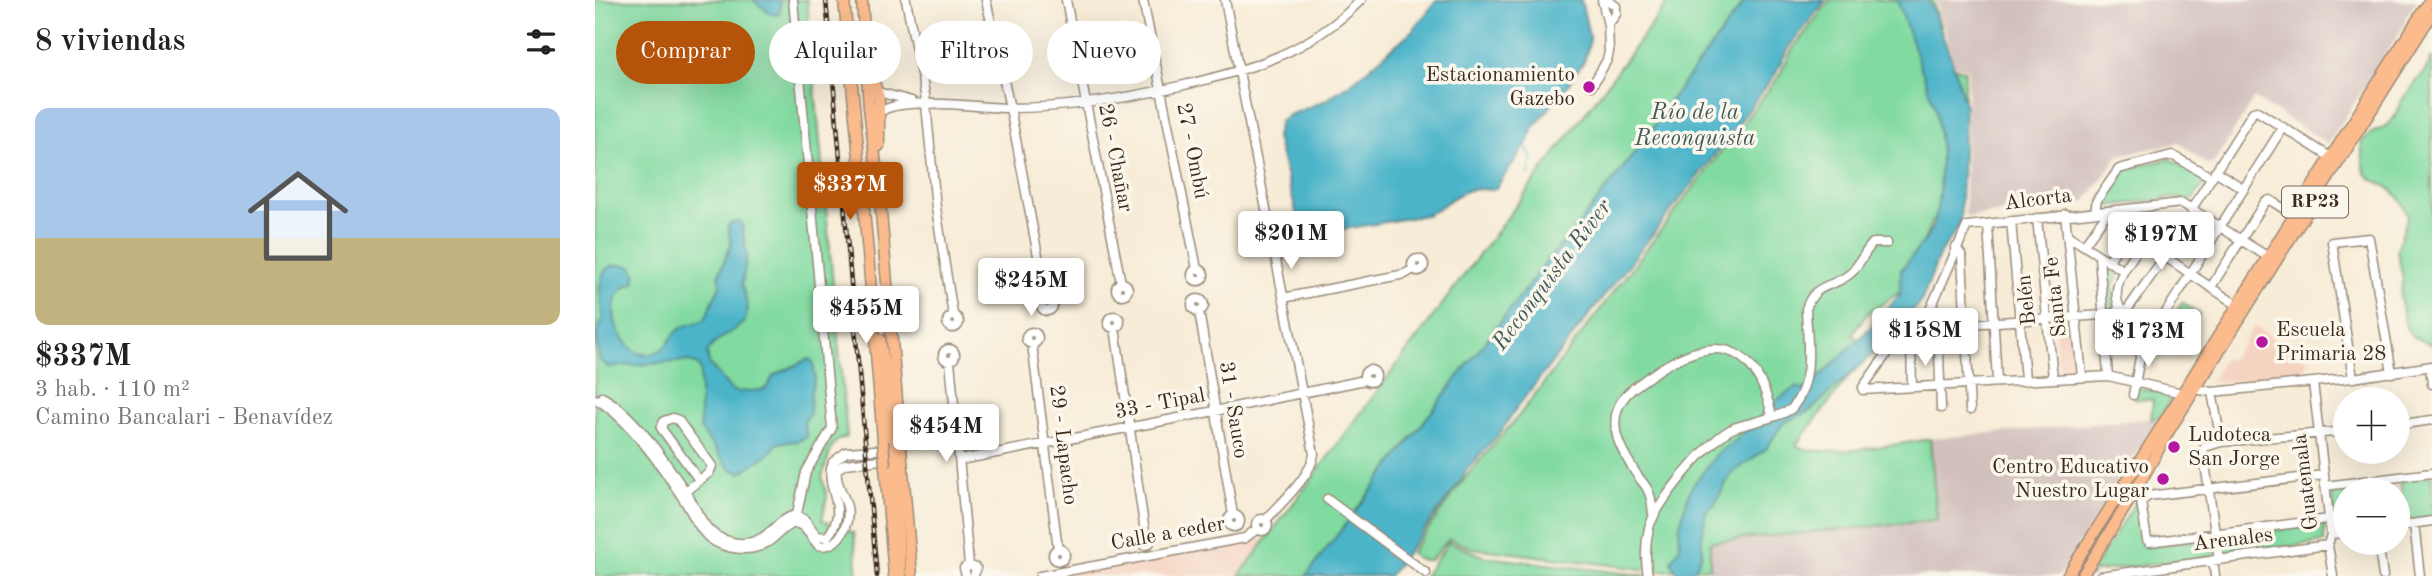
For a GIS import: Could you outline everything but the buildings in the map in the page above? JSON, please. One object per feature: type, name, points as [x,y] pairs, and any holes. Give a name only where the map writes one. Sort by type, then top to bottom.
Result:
[{"type":"main road","points":[[844,0],[883,441],[890,458],[904,544],[903,576]]},
{"type":"main road","points":[[862,0],[863,21]]},
{"type":"main road","name":"RP23","points":[[2067,576],[2182,393],[2242,308],[2267,259],[2336,160],[2430,0]]},
{"type":"main road","name":"RP23","points":[[2082,576],[2242,308],[2432,14]]},
{"type":"main road","points":[[868,84],[912,576]]},
{"type":"main road","points":[[876,84],[879,113],[879,189]]},
{"type":"main road","points":[[885,261],[883,280],[894,576]]},
{"type":"main road","points":[[871,298],[888,389]]},
{"type":"main road","points":[[2116,498],[2126,505]]},
{"type":"street","points":[[793,0],[832,428],[809,465],[796,519]]},
{"type":"street","points":[[906,0],[926,104],[936,208],[953,315]]},
{"type":"street","points":[[986,0],[1010,108],[1045,298]]},
{"type":"street","name":"26 - Chañar","points":[[1066,0],[1121,283]]},
{"type":"street","name":"27 - Ombú","points":[[1143,0],[1197,269]]},
{"type":"street","points":[[1225,0],[1302,393]]},
{"type":"street","points":[[879,113],[892,105],[1010,108],[1087,104],[1241,72],[1311,40],[1361,0]]},
{"type":"street","points":[[1592,86],[1609,52],[1605,0]]},
{"type":"street","points":[[878,92],[926,104]]},
{"type":"street","points":[[1918,325],[2075,317],[2123,311],[2164,256],[2253,112],[2257,111],[2336,160]]},
{"type":"street","points":[[2141,352],[2283,127]]},
{"type":"street","points":[[2095,211],[2101,195],[2122,167],[2172,155],[2244,189]]},
{"type":"street","points":[[2211,287],[2267,200],[2295,216]]},
{"type":"street","name":"Alcorta","points":[[1956,247],[1967,226],[2186,203],[2192,212],[2267,259]]},
{"type":"street","points":[[2084,245],[2108,211],[2143,242],[2242,308]]},
{"type":"street","name":"Santa Fe","points":[[2065,214],[2082,376]]},
{"type":"street","name":"Belén","points":[[2037,218],[2053,378]]},
{"type":"street","points":[[2011,221],[2025,379]]},
{"type":"street","points":[[1988,224],[1997,381]]},
{"type":"street","points":[[2108,262],[2129,230]]},
{"type":"street","points":[[2067,235],[2124,271]]},
{"type":"street","points":[[2353,379],[2332,242],[2369,238],[2392,373]]},
{"type":"street","points":[[2143,242],[2116,287],[2123,311],[2152,334]]},
{"type":"street","points":[[1648,576],[1645,557],[1648,529],[1653,514],[1710,443],[1723,433],[1772,416],[1786,414],[1793,408],[1809,374],[1806,309],[1809,299],[1814,292],[1854,270],[1873,243],[1887,243]]},
{"type":"street","points":[[1956,247],[1962,256],[1970,410]]},
{"type":"street","points":[[1956,247],[1936,299],[1918,325],[1891,348],[1863,390],[2108,376],[2135,380],[2182,393],[2195,389],[2212,391],[2353,379],[2431,367],[2432,384]]},
{"type":"street","points":[[2099,256],[2108,376]]},
{"type":"street","points":[[1283,298],[1405,274],[1413,269]]},
{"type":"street","name":"31 - Sauco","points":[[1199,312],[1233,514]]},
{"type":"street","points":[[2133,396],[2141,352],[2139,325]]},
{"type":"street","points":[[1938,326],[1941,408]]},
{"type":"street","points":[[1115,328],[1145,532]]},
{"type":"street","points":[[1908,335],[1911,343],[1912,387]]},
{"type":"street","name":"29 - Lapacho","points":[[1032,344],[1058,549]]},
{"type":"street","points":[[1653,514],[1649,491],[1621,447],[1615,431],[1620,403],[1627,392],[1668,364],[1710,348],[1723,348],[1752,365],[1768,396],[1772,416]]},
{"type":"street","points":[[950,361],[969,565]]},
{"type":"street","name":"33 - Tipal","points":[[960,460],[1365,380]]},
{"type":"street","name":"Guatemala","points":[[2313,383],[2331,534],[2329,545],[2333,576]]},
{"type":"street","points":[[2212,391],[2221,443]]},
{"type":"street","name":"Calle a ceder","points":[[1041,576],[1245,538],[1257,529],[1266,530],[1266,520],[1313,461],[1302,393]]},
{"type":"street","points":[[595,396],[614,403],[628,416],[709,529],[720,538],[734,542],[749,543],[761,540],[788,517],[805,520],[817,536],[824,538],[841,521],[847,507],[836,475],[839,467],[890,458]]},
{"type":"street","points":[[683,493],[709,473],[712,467],[678,420],[670,418],[663,422],[661,428],[699,480]]},
{"type":"street","points":[[2410,423],[2432,420]]},
{"type":"street","points":[[2215,576],[2215,534],[2205,447],[2208,444],[2333,432]]},
{"type":"street","points":[[2325,486],[2432,473]]},
{"type":"street","points":[[2210,489],[2324,475]]},
{"type":"street","name":"Arenales","points":[[2210,489],[2148,496],[2143,499],[2141,502],[2147,540],[2149,542],[2329,519]]},
{"type":"street","points":[[1327,499],[1426,573]]},
{"type":"street","points":[[2410,524],[2432,521]]},
{"type":"street","points":[[2414,524],[2420,576]]},
{"type":"street","name":"Arenales","points":[[2100,576],[2329,545]]},
{"type":"street","points":[[2380,555],[2383,576]]},
{"type":"street","points":[[966,576],[964,569],[969,565]]},
{"type":"street","points":[[969,565],[976,568],[974,576]]},
{"type":"shaded area","points":[[1936,0],[2417,0],[2405,18],[2406,22],[2328,144],[2254,98],[2214,163],[2208,165],[2179,143],[2119,155],[2086,201],[1965,217],[1968,69],[1955,65]]},
{"type":"shaded area","points":[[2073,320],[2078,370],[2058,371],[2054,322]]},
{"type":"shaded area","name":"Escuela Primaria 28","points":[[2254,326],[2309,360],[2299,378],[2210,382],[2224,359],[2232,359]]},
{"type":"shaded area","points":[[2159,418],[2059,576],[1710,576],[1710,542],[1936,520],[1930,439]]},
{"type":"shaded area","points":[[1269,538],[1239,576],[1061,576],[1109,567]]},
{"type":"green space","points":[[595,0],[807,0],[809,21],[769,21],[769,84],[815,84],[847,437],[832,446],[822,477],[827,496],[822,520],[854,533],[858,576],[595,576]]},
{"type":"green space","points":[[1670,0],[1746,0],[1661,113],[1651,132],[1547,261],[1306,576],[1239,576]]},
{"type":"green space","points":[[1830,0],[1933,0],[1951,66],[1965,71],[1957,224],[1932,221],[1904,289],[1866,315],[1852,334],[1869,351],[1796,445],[1806,449],[1840,451],[1930,439],[1937,520],[1710,542],[1710,568],[1658,571],[1472,548],[1449,539],[1430,560],[1415,556],[1411,552],[1469,473],[1517,418],[1779,76],[1792,50]]},
{"type":"green space","points":[[2432,57],[2432,345],[2412,336],[2403,315],[2400,295],[2403,279],[2397,250],[2408,215],[2399,197],[2365,173],[2361,143],[2392,120]]},
{"type":"green space","points":[[2170,159],[2203,177],[2205,183],[2192,200],[2172,198],[2108,206],[2103,206],[2100,202],[2120,170]]},
{"type":"green space","points":[[2104,263],[2119,274],[2113,286],[2114,310],[2107,308]]},
{"type":"green space","points":[[2182,302],[2199,314],[2191,328],[2173,318]]},
{"type":"green space","points":[[2136,387],[2173,397],[2159,418],[2151,419],[2153,400],[2135,399]]},
{"type":"green space","points":[[2432,476],[2432,518],[2410,520],[2410,478]]},
{"type":"green space","points":[[2138,498],[2145,547],[2213,538],[2215,556],[2092,572],[2092,576],[2089,576]]},
{"type":"green space","points":[[2325,524],[2324,542],[2224,555],[2222,537]]},
{"type":"green space","points":[[1449,542],[1486,557],[1650,576],[1424,576]]},
{"type":"water","points":[[753,0],[780,0],[780,12],[777,15],[771,14]]},
{"type":"water","points":[[1437,0],[1581,0],[1590,40],[1584,61],[1533,128],[1529,140],[1495,189],[1466,191],[1426,215],[1333,231],[1303,232],[1296,222],[1297,215],[1276,137],[1280,121],[1324,101],[1354,81],[1413,30]]},
{"type":"water","name":"Río de la Reconquista","points":[[1746,0],[1826,0],[1788,48],[1776,73],[1720,148],[1499,434],[1466,470],[1461,481],[1389,576],[1306,576],[1547,261],[1651,132],[1661,113]]},
{"type":"water","points":[[1897,0],[1929,0],[1952,60],[1965,105],[1960,225],[1940,253],[1922,300],[1912,312],[1890,328],[1876,351],[1811,410],[1783,423],[1766,449],[1731,474],[1715,504],[1706,511],[1702,553],[1695,570],[1678,574],[1671,561],[1680,547],[1679,528],[1690,489],[1718,453],[1736,440],[1777,400],[1796,387],[1806,390],[1878,320],[1900,294],[1901,270],[1926,239],[1935,222],[1941,153],[1936,111]]},
{"type":"water","points":[[740,222],[742,226],[747,256],[742,284],[748,309],[745,321],[707,352],[709,363],[731,390],[737,392],[763,390],[774,375],[809,359],[813,362],[815,378],[811,391],[810,413],[804,422],[807,437],[778,443],[770,453],[740,473],[729,468],[700,429],[698,365],[688,361],[608,367],[600,361],[597,343],[602,318],[600,285],[605,270],[611,266],[632,267],[636,274],[634,283],[622,289],[614,312],[622,338],[640,353],[657,352],[680,329],[705,319],[720,285],[719,274],[731,245],[728,225]]},
{"type":"waterway","points":[[1525,145],[1532,158],[1529,175]]},
{"type":"railway","points":[[826,0],[877,576]]},
{"type":"place","name":"Estacionamiento Gazebo","points":[[1589,87]]},
{"type":"place","name":"Escuela Primaria 28","points":[[2262,342]]},
{"type":"place","name":"Ludoteca San Jorge","points":[[2174,447]]},
{"type":"place","name":"Centro Educativo Nuestro Lugar","points":[[2163,479]]},
{"type":"water label","name":"Reconquista River","points":[[1552,275]]}]
